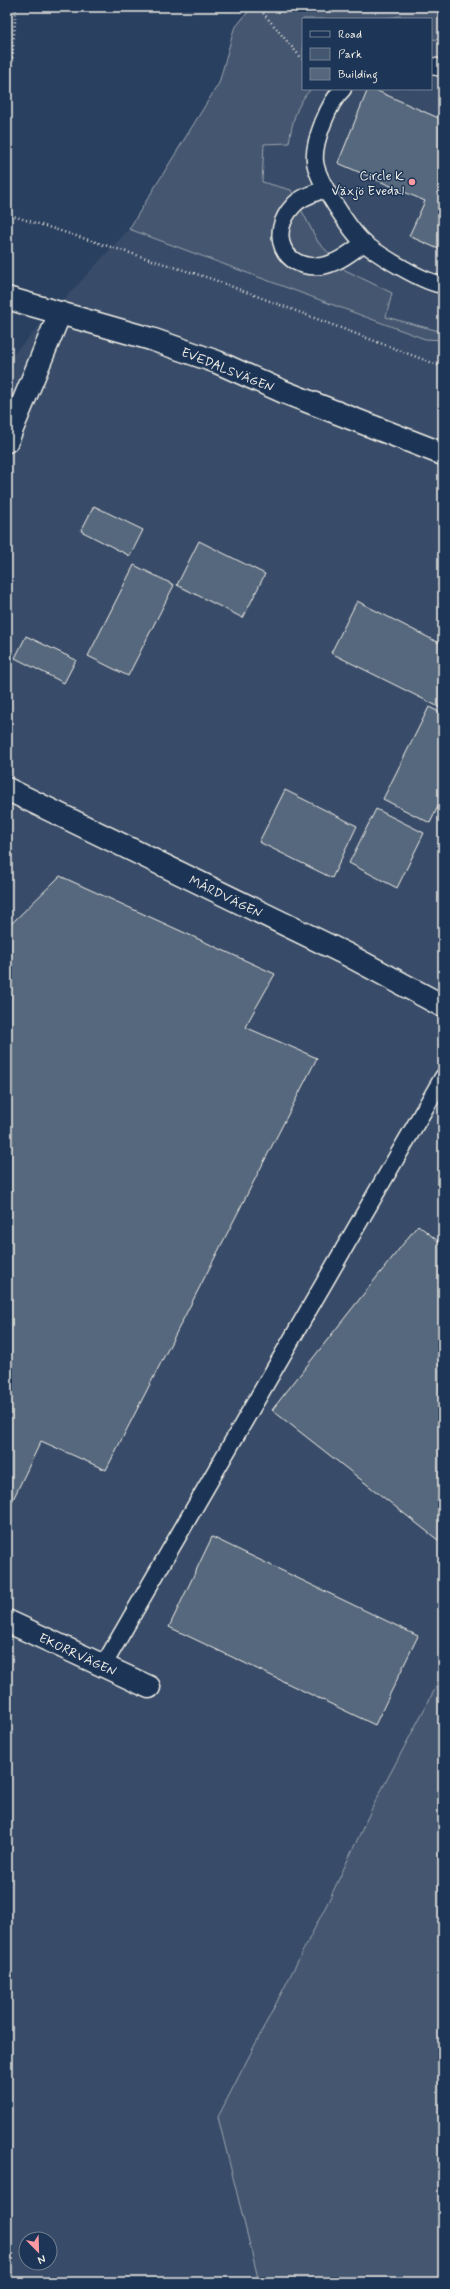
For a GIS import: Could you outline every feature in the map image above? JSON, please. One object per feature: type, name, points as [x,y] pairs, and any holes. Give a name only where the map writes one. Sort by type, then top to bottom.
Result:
[{"type":"street","name":"EVEDALSVÄGEN","points":[[7,298],[152,339],[217,362],[284,392],[443,454]]},
{"type":"street","points":[[7,441],[60,314]]},
{"type":"street","name":"MÅRDVÄGEN","points":[[7,789],[348,955],[443,1006]]},
{"type":"street","name":"EKORRVÄGEN","points":[[7,1620],[149,1687]]},
{"type":"lane","points":[[432,66],[443,68]]},
{"type":"lane","points":[[342,90],[334,98],[321,129],[315,161],[325,189],[364,243],[401,267],[443,285]]},
{"type":"lane","points":[[325,189],[294,204],[286,214],[280,229],[285,252],[296,262],[321,266],[335,262],[364,243]]},
{"type":"lane","points":[[103,1666],[443,1077]]},
{"type":"path","points":[[7,130],[16,7]]},
{"type":"path","points":[[258,7],[302,59]]},
{"type":"path","points":[[7,214],[212,280],[443,367]]},
{"type":"shaded area","points":[[252,7],[443,7],[443,1674],[374,1804],[329,1900],[218,2117],[259,2282],[7,2282],[7,361],[129,229],[219,83],[234,29]]},
{"type":"green space","points":[[252,7],[443,7],[443,40],[432,39],[432,18],[401,18],[400,16],[388,18],[302,18],[302,90],[310,90],[298,107],[289,143],[264,144],[262,182],[291,190],[318,242],[345,270],[392,293],[386,317],[439,331],[443,323],[443,340],[425,339],[129,229],[219,83],[234,29]]},
{"type":"green space","points":[[443,1674],[443,2282],[259,2282],[218,2117],[329,1900],[374,1804]]},
{"type":"building","name":"Circle K Växjö Evedal","points":[[368,90],[375,90],[443,120],[443,251],[409,236],[425,201],[338,163]]},
{"type":"building","points":[[94,506],[143,530],[130,556],[81,531]]},
{"type":"building","points":[[199,541],[265,574],[243,618],[177,585]]},
{"type":"building","points":[[134,565],[174,585],[128,676],[88,656]]},
{"type":"building","points":[[357,601],[443,645],[443,709],[331,653]]},
{"type":"building","points":[[26,636],[76,660],[64,683],[15,658]]},
{"type":"building","points":[[429,707],[443,714],[443,796],[430,823],[383,799]]},
{"type":"building","points":[[285,790],[357,826],[332,878],[259,842]]},
{"type":"building","points":[[376,809],[424,833],[397,888],[349,863]]},
{"type":"building","points":[[60,876],[275,974],[245,1027],[317,1058],[106,1470],[41,1441],[7,1512],[7,928]]},
{"type":"building","points":[[418,1225],[443,1245],[443,1544],[272,1410]]},
{"type":"building","points":[[212,1537],[418,1636],[375,1725],[169,1627]]},
{"type":"place","name":"Circle K Växjö Evedal","points":[[412,182]]}]
